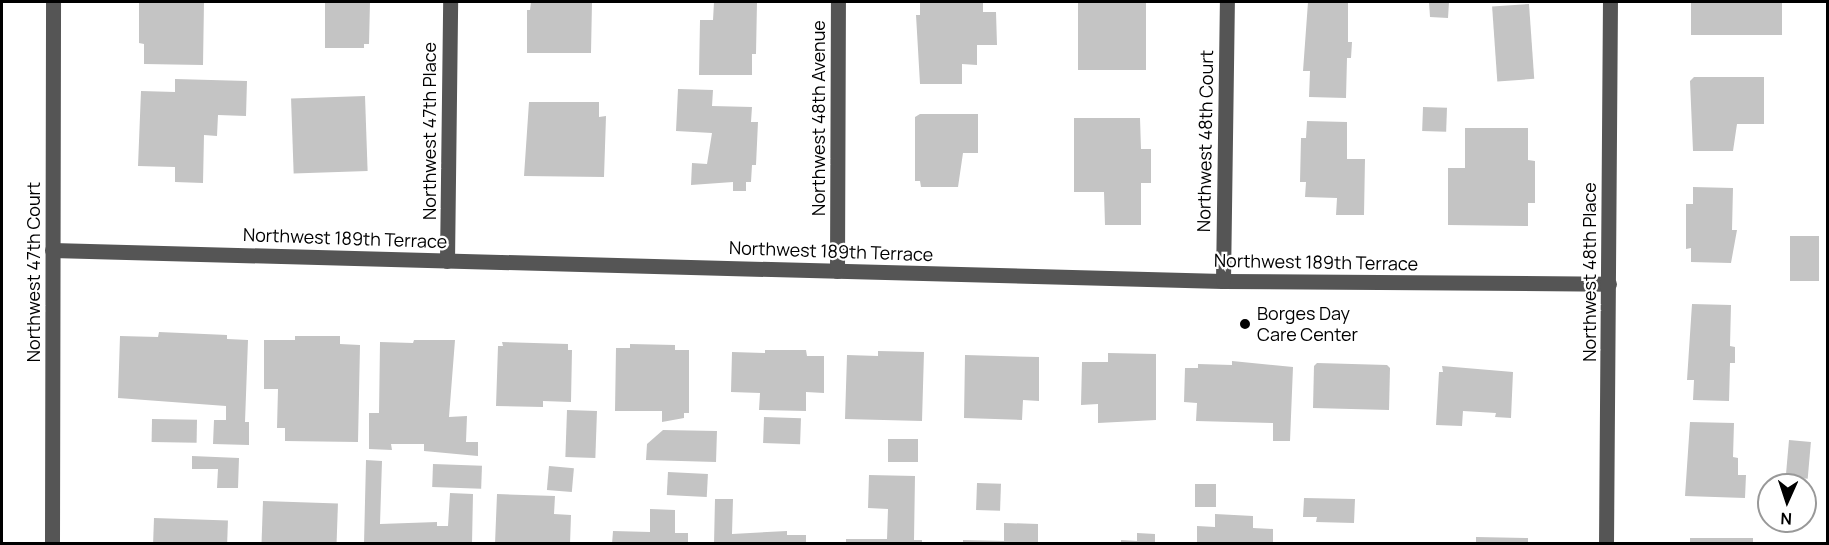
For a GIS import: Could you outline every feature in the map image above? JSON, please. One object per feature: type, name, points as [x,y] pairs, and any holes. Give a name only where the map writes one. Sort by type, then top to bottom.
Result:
[{"type":"street","name":"Northwest 47th Court","points":[[52,543],[53,2]]},
{"type":"street","name":"Northwest 47th Place","points":[[447,261],[450,2]]},
{"type":"street","name":"Northwest 48th Avenue","points":[[837,271],[838,2]]},
{"type":"street","name":"Northwest 48th Court","points":[[1223,281],[1227,2]]},
{"type":"street","name":"Northwest 48th Place","points":[[1606,543],[1610,2]]},
{"type":"street","name":"Northwest 189th Terrace","points":[[52,250],[1223,281],[1609,284]]},
{"type":"building","points":[[139,2],[204,2],[203,65],[144,64],[144,44],[139,43]]},
{"type":"building","points":[[325,2],[370,2],[369,44],[364,44],[364,48],[325,48]]},
{"type":"building","points":[[531,2],[592,2],[591,53],[527,53],[527,10],[530,10]]},
{"type":"building","points":[[714,2],[757,2],[756,54],[752,54],[752,75],[699,75],[700,20],[713,20]]},
{"type":"building","points":[[920,2],[983,2],[983,12],[996,12],[997,45],[977,45],[977,65],[962,64],[962,84],[920,84],[916,15],[920,15]]},
{"type":"building","points":[[1078,2],[1146,2],[1146,70],[1078,70]]},
{"type":"building","points":[[1308,2],[1348,2],[1348,42],[1352,42],[1351,58],[1347,58],[1346,98],[1309,97],[1310,71],[1303,71]]},
{"type":"building","points":[[1429,2],[1449,2],[1448,18],[1430,17]]},
{"type":"building","points":[[1691,2],[1782,2],[1782,35],[1691,35]]},
{"type":"building","points":[[1529,4],[1534,79],[1497,81],[1492,7]]},
{"type":"building","points":[[1694,77],[1764,77],[1764,124],[1737,124],[1733,151],[1693,151],[1690,81]]},
{"type":"building","points":[[175,79],[247,81],[246,116],[218,115],[217,136],[204,135],[203,183],[175,182],[175,167],[138,166],[141,91],[175,92]]},
{"type":"building","points":[[678,89],[713,90],[712,106],[752,107],[751,122],[758,122],[756,165],[752,165],[751,182],[746,182],[746,191],[733,191],[733,182],[691,185],[692,163],[707,164],[712,133],[676,131]]},
{"type":"building","points":[[365,96],[368,171],[294,174],[291,99]]},
{"type":"building","points":[[529,102],[599,102],[599,117],[606,116],[604,177],[524,176]]},
{"type":"building","points":[[1423,107],[1447,108],[1446,132],[1422,131]]},
{"type":"building","points":[[920,114],[978,114],[978,153],[963,153],[958,187],[921,187],[920,181],[915,181],[915,117]]},
{"type":"building","points":[[1074,118],[1140,118],[1141,149],[1151,149],[1151,183],[1141,183],[1141,225],[1105,225],[1104,192],[1074,192]]},
{"type":"building","points":[[1307,121],[1347,122],[1347,159],[1365,159],[1364,215],[1336,215],[1337,198],[1305,197],[1306,182],[1300,182],[1301,138],[1306,138]]},
{"type":"building","points":[[1465,128],[1528,128],[1528,160],[1535,161],[1535,203],[1528,203],[1528,226],[1448,225],[1448,168],[1465,168]]},
{"type":"building","points":[[1693,187],[1733,188],[1732,230],[1737,230],[1731,263],[1691,262],[1691,248],[1686,249],[1686,204],[1693,204]]},
{"type":"building","points":[[1790,236],[1819,236],[1819,281],[1790,281]]},
{"type":"building","points":[[1692,304],[1731,305],[1730,346],[1735,347],[1735,363],[1730,363],[1729,401],[1693,400],[1694,380],[1687,380]]},
{"type":"building","points":[[159,332],[227,335],[227,339],[248,340],[245,422],[249,422],[249,445],[213,444],[214,420],[226,420],[226,406],[118,398],[120,336],[158,337]]},
{"type":"building","points":[[295,336],[340,336],[340,344],[360,345],[358,442],[285,441],[285,428],[277,428],[278,389],[264,389],[264,340],[295,340]]},
{"type":"building","points":[[414,340],[455,340],[449,417],[467,416],[466,442],[478,442],[478,456],[424,451],[424,444],[391,444],[392,450],[369,449],[369,413],[379,413],[380,342],[413,343]]},
{"type":"building","points":[[502,342],[568,344],[568,350],[572,350],[571,402],[543,401],[543,407],[496,406],[498,346],[503,346]]},
{"type":"building","points":[[630,344],[675,345],[675,350],[689,350],[689,413],[684,413],[684,418],[662,422],[662,411],[615,411],[616,348],[630,348]]},
{"type":"building","points":[[765,350],[806,350],[807,356],[824,356],[824,393],[806,392],[806,411],[759,410],[760,393],[731,392],[732,352],[765,353]]},
{"type":"building","points":[[878,351],[924,352],[922,421],[845,419],[847,355],[878,356]]},
{"type":"building","points":[[1108,353],[1156,354],[1156,420],[1098,423],[1098,404],[1081,405],[1082,362],[1108,362]]},
{"type":"building","points":[[965,355],[1039,357],[1039,401],[1023,400],[1022,420],[964,418]]},
{"type":"building","points":[[1232,361],[1293,367],[1290,441],[1273,441],[1273,423],[1196,421],[1197,403],[1184,402],[1185,368],[1198,368],[1198,364],[1232,365]]},
{"type":"building","points":[[1317,363],[1387,365],[1390,368],[1389,410],[1313,408],[1314,366]]},
{"type":"building","points":[[1442,366],[1513,372],[1511,418],[1495,417],[1496,413],[1463,411],[1462,426],[1436,425],[1439,372],[1443,372]]},
{"type":"building","points":[[567,410],[597,411],[595,458],[565,457]]},
{"type":"building","points":[[764,417],[801,418],[800,444],[763,443]]},
{"type":"building","points":[[152,419],[197,420],[197,443],[152,442]]},
{"type":"building","points":[[1690,422],[1734,423],[1733,457],[1738,458],[1738,475],[1746,475],[1745,498],[1685,496]]},
{"type":"building","points":[[663,430],[717,431],[716,462],[646,460],[647,444]]},
{"type":"building","points":[[888,439],[918,439],[918,462],[888,462]]},
{"type":"building","points":[[1789,440],[1811,442],[1808,473],[1786,473]]},
{"type":"building","points":[[192,456],[239,458],[238,488],[217,488],[218,469],[192,469]]},
{"type":"building","points":[[366,460],[382,461],[380,524],[437,522],[437,526],[448,526],[450,493],[473,494],[472,544],[364,544]]},
{"type":"building","points":[[433,464],[482,466],[481,489],[432,487]]},
{"type":"building","points":[[549,466],[574,468],[572,492],[547,490]]},
{"type":"building","points":[[668,472],[708,474],[707,497],[667,495]]},
{"type":"building","points":[[869,475],[915,476],[914,540],[922,540],[922,544],[846,544],[846,539],[887,539],[888,509],[868,508]]},
{"type":"building","points":[[977,483],[1001,484],[1000,511],[976,510]]},
{"type":"building","points":[[1195,484],[1216,484],[1216,507],[1195,507]]},
{"type":"building","points":[[497,494],[555,496],[554,514],[571,515],[570,544],[495,544]]},
{"type":"building","points":[[1304,498],[1355,499],[1354,523],[1316,522],[1317,517],[1303,517]]},
{"type":"building","points":[[715,499],[733,499],[732,534],[787,531],[787,535],[806,535],[806,544],[714,544]]},
{"type":"building","points":[[263,501],[338,504],[337,544],[261,544]]},
{"type":"building","points":[[650,509],[675,510],[675,533],[688,533],[688,544],[612,544],[613,531],[650,532]]},
{"type":"building","points":[[1215,514],[1253,516],[1253,528],[1273,529],[1273,544],[1197,544],[1197,526],[1215,527]]},
{"type":"building","points":[[154,518],[228,521],[227,544],[153,544]]},
{"type":"building","points":[[1004,523],[1038,524],[1038,544],[963,544],[963,540],[1004,541]]},
{"type":"building","points":[[1137,533],[1155,534],[1155,544],[1121,544],[1121,540],[1137,541]]},
{"type":"building","points":[[1476,537],[1528,538],[1528,544],[1476,544]]},
{"type":"building","points":[[1690,538],[1753,538],[1753,544],[1690,544]]},
{"type":"place","name":"Borges Day Care Center","points":[[1245,324]]}]
